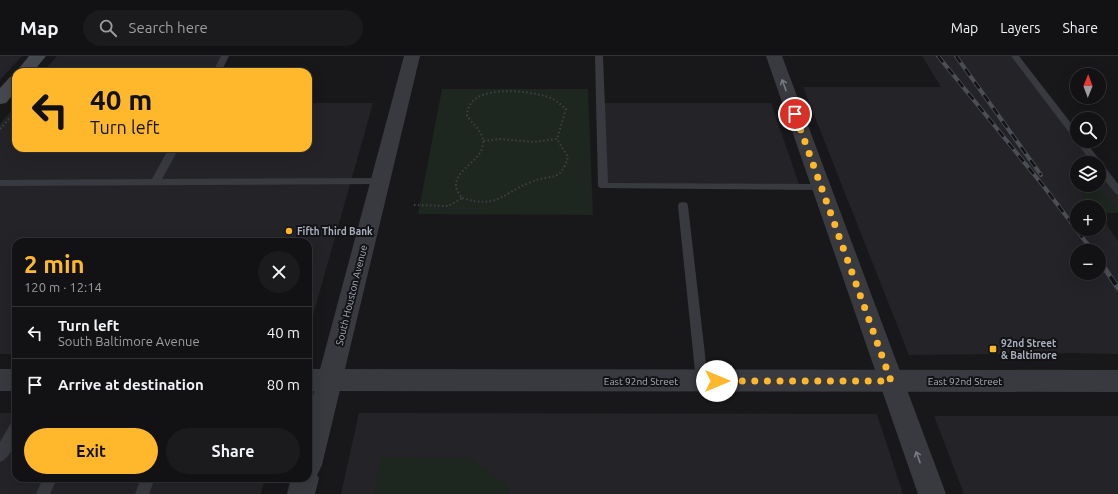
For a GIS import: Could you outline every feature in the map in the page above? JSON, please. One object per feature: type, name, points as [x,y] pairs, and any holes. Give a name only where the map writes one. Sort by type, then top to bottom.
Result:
[{"type":"main road","points":[[28,68],[38,56]]},
{"type":"main road","points":[[0,99],[12,86]]},
{"type":"street","name":"South Houston Avenue","points":[[312,434],[319,380],[380,181],[412,56]]},
{"type":"street","points":[[774,56],[932,494]]},
{"type":"street","points":[[0,380],[12,380]]},
{"type":"street","name":"East 92nd Street","points":[[319,380],[1118,381]]},
{"type":"street","points":[[301,494],[304,482]]},
{"type":"lane","points":[[219,68],[226,56]]},
{"type":"lane","points":[[599,56],[603,186],[821,187]]},
{"type":"lane","points":[[1015,56],[1070,128]]},
{"type":"lane","points":[[1085,148],[1092,156]]},
{"type":"lane","points":[[155,182],[172,152]]},
{"type":"lane","points":[[1106,175],[1118,191]]},
{"type":"lane","points":[[0,183],[380,181]]},
{"type":"lane","points":[[683,206],[702,381]]},
{"type":"lane","points":[[0,455],[12,434]]},
{"type":"lane","points":[[43,494],[48,482]]},
{"type":"lane","points":[[142,494],[146,482]]},
{"type":"path","points":[[512,91],[548,97],[559,102],[566,109],[566,117],[560,127],[557,139],[568,157],[564,170],[551,178],[531,181],[498,201],[486,203],[471,202],[462,198],[456,188],[457,177],[479,155],[483,141],[480,132],[467,116],[468,106],[480,95],[512,91]]},
{"type":"path","points":[[483,141],[500,139],[534,142],[557,139]]},
{"type":"path","points":[[414,205],[448,206],[462,198]]},
{"type":"shaded area","points":[[0,56],[22,56],[0,80]]},
{"type":"shaded area","points":[[57,56],[225,56],[219,68],[46,68]]},
{"type":"shaded area","points":[[922,56],[1015,56],[1070,131],[1070,148],[1083,148],[1091,156],[1070,156],[1070,192],[1106,192],[1106,175],[1118,191],[1118,213],[1106,213],[1106,200],[1070,200],[1070,236],[1106,236],[1106,224],[1118,241],[1118,354],[1074,353],[909,355],[803,87],[941,87]]},
{"type":"shaded area","points":[[442,89],[588,89],[593,215],[418,214]]},
{"type":"shaded area","points":[[312,103],[373,103],[312,319],[312,238],[12,238],[12,354],[0,354],[0,124],[12,110],[12,152],[312,152]]},
{"type":"shaded area","points":[[600,103],[771,103],[800,187],[603,186]]},
{"type":"shaded area","points":[[1083,192],[1104,192],[1118,210],[1118,213],[1106,213],[1106,200],[1085,200],[1083,197]]},
{"type":"shaded area","points":[[0,413],[12,413],[12,482],[264,482],[261,494],[0,494]]},
{"type":"shaded area","points":[[359,413],[877,414],[903,494],[341,494]]},
{"type":"shaded area","points":[[934,416],[1118,416],[1118,494],[964,494]]},
{"type":"shaded area","points":[[381,457],[470,458],[508,485],[509,494],[375,494]]},
{"type":"railway","points":[[938,56],[1045,188],[1087,244]]},
{"type":"railway","points":[[956,56],[1041,175]]},
{"type":"railway","points":[[1106,270],[1118,288]]},
{"type":"place","name":"Fifth Third Bank","points":[[289,231]]},
{"type":"place","name":"92nd Street & Baltimore","points":[[993,349]]},
{"type":"route","points":[[717,381],[891,381],[795,114]]}]
